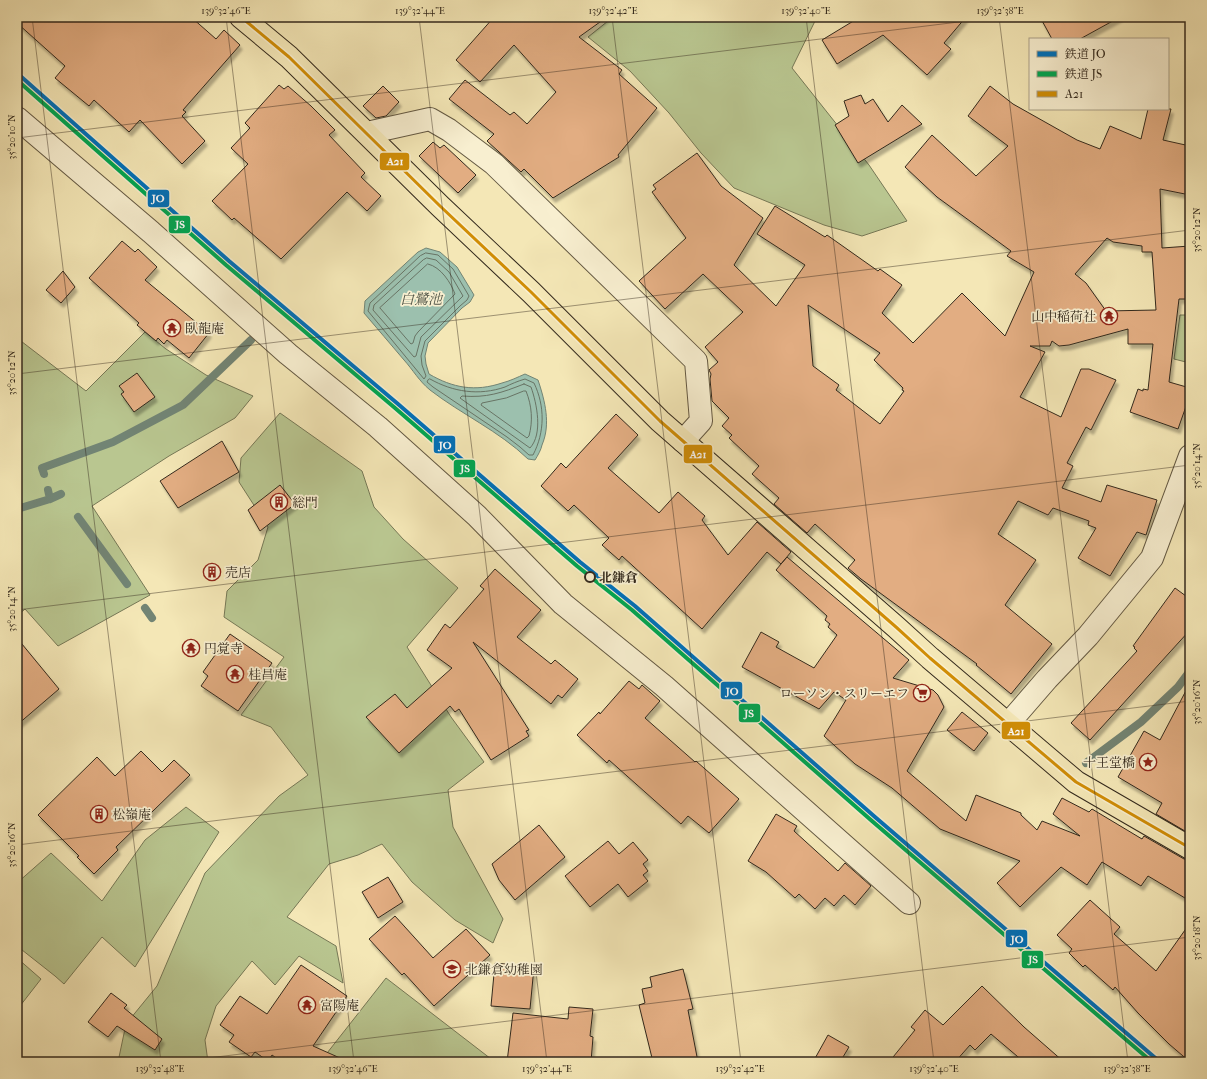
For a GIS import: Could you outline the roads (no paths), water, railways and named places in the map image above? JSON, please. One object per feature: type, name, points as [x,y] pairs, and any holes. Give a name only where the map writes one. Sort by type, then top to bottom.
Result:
[{"type":"main road","points":[[241,17],[289,56],[440,206],[531,292],[660,421],[930,658],[1076,782],[1190,848]]},
{"type":"street","points":[[17,118],[150,232],[288,354],[378,427],[477,516],[563,604],[664,686],[909,904]]},
{"type":"street","points":[[367,133],[430,119],[449,130],[494,164],[696,361],[701,421],[683,441]]},
{"type":"street","points":[[1008,724],[1047,679],[1088,636],[1152,558],[1190,456]]},
{"type":"water","name":"白鷺池","points":[[426,248],[440,252],[457,267],[474,295],[470,302],[462,308],[428,343],[425,356],[429,374],[447,383],[473,388],[492,386],[525,374],[538,380],[545,404],[547,421],[545,437],[535,460],[528,459],[505,440],[426,387],[364,313],[365,301],[418,252]]},
{"type":"waterway","points":[[44,474],[42,468],[113,442],[183,405],[251,340]]},
{"type":"waterway","points":[[17,509],[50,499],[48,490]]},
{"type":"waterway","points":[[50,499],[61,494]]},
{"type":"waterway","points":[[78,517],[127,584]]},
{"type":"waterway","points":[[145,608],[152,618]]},
{"type":"waterway","points":[[1086,763],[1141,722],[1178,687],[1190,671]]},
{"type":"rail line","name":"JO","points":[[17,73],[229,261],[398,404],[580,562],[635,606],[875,817],[1160,1062]]},
{"type":"rail line","name":"JS","points":[[17,80],[226,265],[395,408],[577,566],[632,610],[872,821],[1152,1062]]},
{"type":"place","name":"山中稲荷社","points":[[1109,316]]},
{"type":"place","name":"臥龍庵","points":[[172,328]]},
{"type":"place","name":"総門","points":[[279,502]]},
{"type":"place","name":"売店","points":[[212,572]]},
{"type":"place","name":"北鎌倉","points":[[590,577]]},
{"type":"place","name":"円覚寺","points":[[191,648]]},
{"type":"place","name":"桂昌庵","points":[[235,674]]},
{"type":"place","name":"ローソン・スリーエフ","points":[[922,693]]},
{"type":"place","name":"十王堂橋","points":[[1148,762]]},
{"type":"place","name":"松嶺庵","points":[[99,814]]},
{"type":"place","name":"北鎌倉幼稚園","points":[[452,969]]},
{"type":"place","name":"富陽庵","points":[[307,1005]]}]
